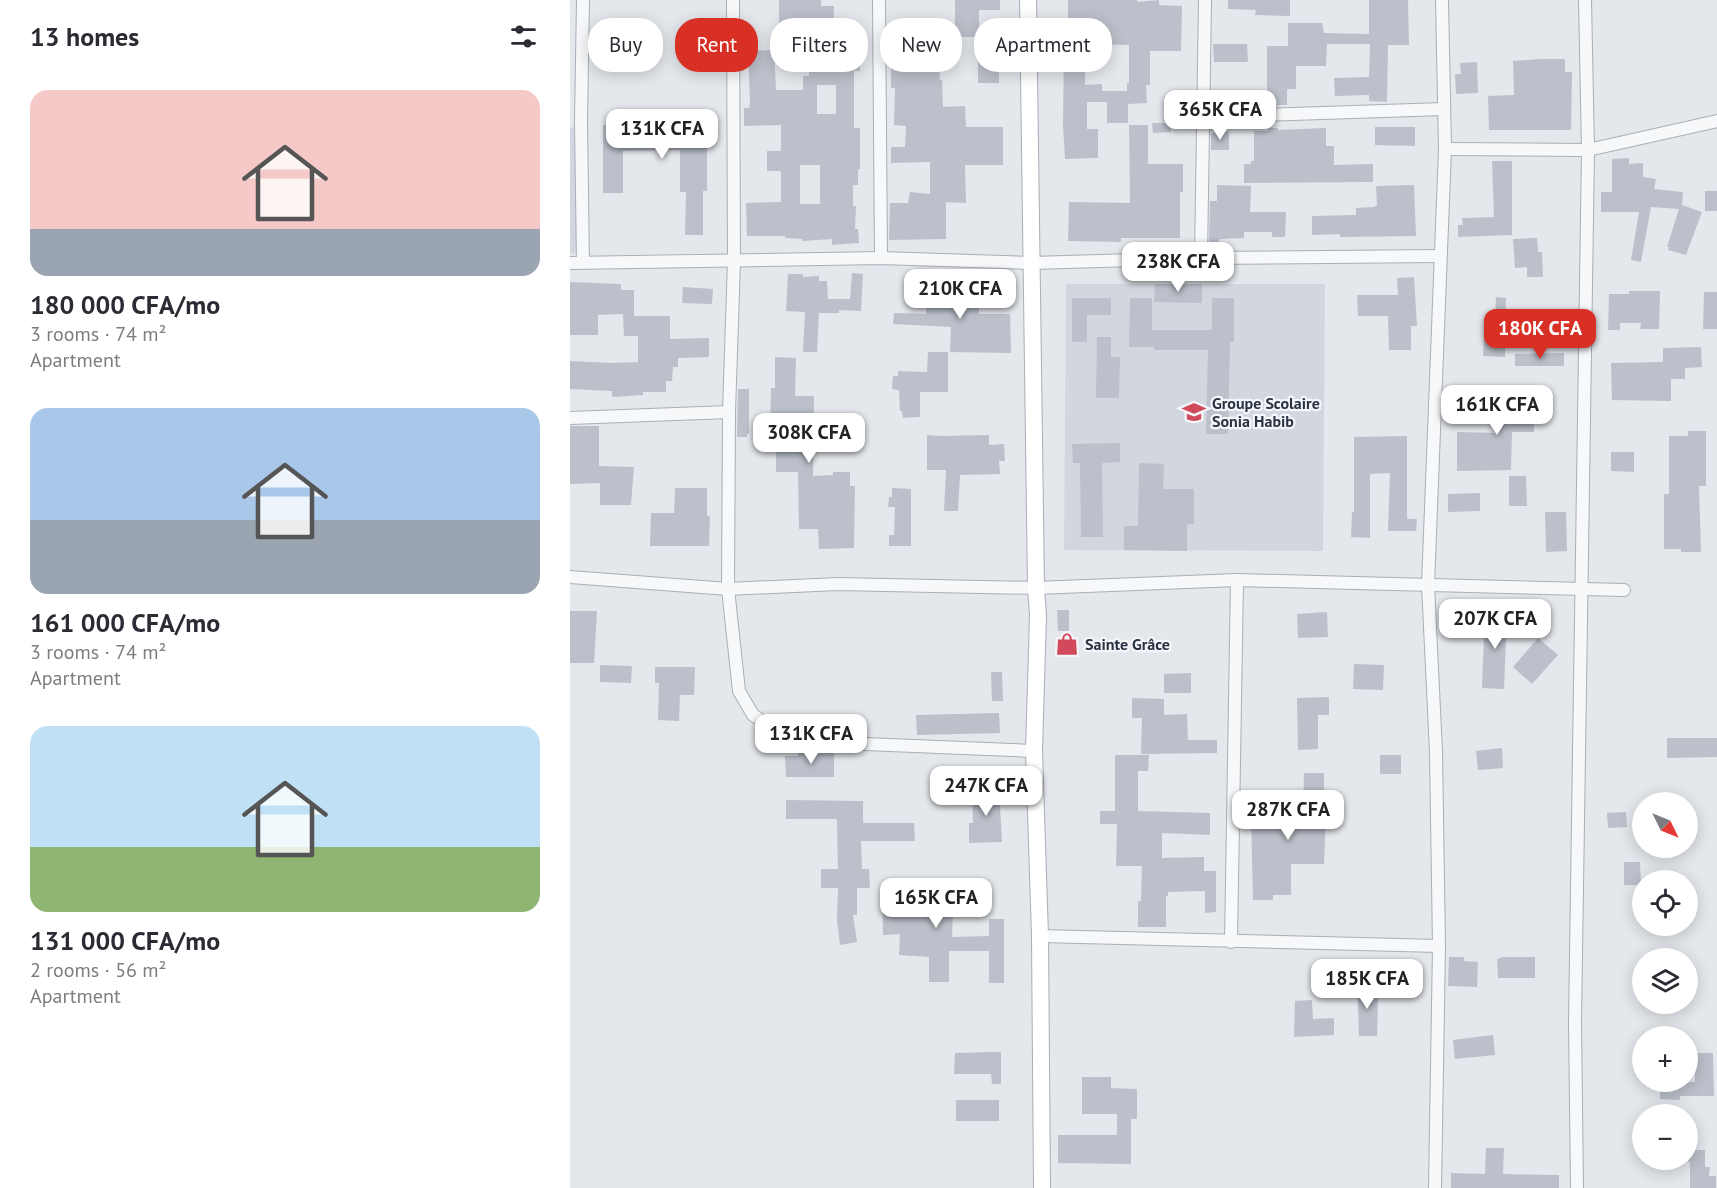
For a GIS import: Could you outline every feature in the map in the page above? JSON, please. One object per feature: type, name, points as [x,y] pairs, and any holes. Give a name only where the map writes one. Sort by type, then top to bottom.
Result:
[{"type":"street","points":[[583,0],[576,121],[576,263],[881,258],[1032,263],[1202,258],[1439,256]]},
{"type":"street","points":[[733,0],[734,261],[729,412],[728,589],[739,691],[753,715],[792,741],[1034,751]]},
{"type":"street","points":[[879,0],[881,258]]},
{"type":"street","points":[[1028,0],[1038,615],[1034,751],[1041,936],[1042,1188]]},
{"type":"street","points":[[1202,258],[1204,0]]},
{"type":"street","points":[[1435,1188],[1439,946],[1436,752],[1428,585],[1444,149],[1442,0]]},
{"type":"street","points":[[1577,1188],[1575,1022],[1588,150],[1584,0]]},
{"type":"street","points":[[1203,117],[1444,110]]},
{"type":"street","points":[[1444,149],[1588,150],[1717,122]]},
{"type":"street","points":[[570,418],[729,412]]},
{"type":"street","points":[[570,577],[728,589],[838,584],[1036,588],[1237,580],[1624,590]]},
{"type":"street","points":[[1231,942],[1237,580]]},
{"type":"street","points":[[1041,936],[1439,946]]},
{"type":"shaded area","points":[[574,127],[577,253],[570,254],[570,128]]},
{"type":"shaded area","name":"Groupe Scolaire Sonia Habib","points":[[1066,284],[1325,284],[1323,551],[1064,550]]},
{"type":"building","points":[[779,0],[821,0],[821,6],[834,6],[834,18],[779,18]]},
{"type":"building","points":[[955,0],[1000,0],[1000,10],[979,10],[979,18],[974,18],[974,37],[962,37],[962,18],[955,18]]},
{"type":"building","points":[[1068,0],[1137,0],[1137,2],[1159,0],[1159,5],[1182,6],[1181,51],[1150,51],[1150,85],[1146,85],[1147,103],[1128,104],[1128,123],[1107,123],[1107,102],[1087,102],[1087,129],[1098,129],[1098,158],[1065,159],[1064,72],[1085,72],[1085,85],[1102,84],[1102,91],[1127,91],[1127,83],[1129,83],[1129,45],[1112,45],[1112,18],[1068,18]]},
{"type":"building","points":[[1228,0],[1290,0],[1290,16],[1255,15],[1256,10],[1228,9]]},
{"type":"building","points":[[1369,0],[1408,0],[1409,45],[1388,45],[1387,102],[1369,101],[1369,95],[1335,96],[1334,78],[1369,77],[1370,44],[1327,44],[1326,66],[1296,66],[1296,89],[1287,89],[1287,105],[1277,105],[1277,99],[1267,99],[1267,46],[1288,46],[1288,23],[1322,23],[1324,33],[1369,34]]},
{"type":"building","points":[[1213,44],[1247,44],[1248,62],[1214,62]]},
{"type":"building","points":[[770,50],[770,72],[775,72],[776,90],[803,90],[803,76],[809,76],[809,72],[854,72],[854,128],[860,128],[860,169],[858,169],[858,185],[853,185],[853,206],[856,206],[855,229],[858,229],[859,243],[832,245],[832,239],[802,241],[802,239],[785,238],[785,236],[747,236],[746,203],[781,202],[781,171],[767,171],[767,151],[781,151],[781,125],[744,126],[744,108],[749,108],[750,104],[749,72],[758,72],[758,51]],"holes":[[[817,85],[836,85],[836,114],[817,114]],[[800,165],[820,165],[820,204],[800,204]]]},
{"type":"building","points":[[1565,59],[1565,72],[1572,72],[1571,130],[1489,130],[1488,96],[1514,95],[1513,61]]},
{"type":"building","points":[[1477,62],[1478,93],[1456,94],[1455,74],[1461,74],[1460,63]]},
{"type":"building","points":[[891,72],[939,72],[943,107],[965,106],[966,127],[1003,127],[1003,165],[965,165],[966,203],[946,202],[946,239],[889,240],[890,203],[908,203],[910,192],[930,194],[930,162],[891,163],[891,147],[905,147],[906,126],[894,125],[895,88],[891,88]]},
{"type":"building","points":[[978,72],[999,72],[999,83],[978,83]]},
{"type":"building","points":[[1152,123],[1170,123],[1171,132],[1153,133]]},
{"type":"building","points":[[707,124],[707,191],[703,191],[703,235],[685,235],[686,192],[680,192],[680,150],[623,151],[623,193],[603,193],[603,125]]},
{"type":"building","points":[[1129,125],[1148,125],[1148,164],[1183,164],[1183,192],[1180,192],[1180,238],[1121,238],[1121,242],[1068,241],[1069,202],[1130,203]]},
{"type":"building","points":[[1375,127],[1415,127],[1415,146],[1375,145]]},
{"type":"building","points":[[1268,128],[1278,128],[1278,130],[1326,128],[1326,146],[1334,146],[1334,165],[1373,164],[1373,182],[1244,183],[1244,164],[1251,164],[1251,161],[1254,161],[1254,131],[1268,131]]},
{"type":"building","points":[[1229,132],[1229,150],[1211,150],[1211,133]]},
{"type":"building","points":[[1629,158],[1629,164],[1643,163],[1643,177],[1656,179],[1654,189],[1683,192],[1682,205],[1702,212],[1686,255],[1668,250],[1669,247],[1667,247],[1679,209],[1651,207],[1641,262],[1631,260],[1639,212],[1601,212],[1601,192],[1612,192],[1612,159]]},
{"type":"building","points":[[1492,161],[1512,161],[1512,235],[1458,237],[1458,225],[1463,225],[1462,218],[1494,217]]},
{"type":"building","points":[[1217,185],[1251,186],[1250,212],[1286,212],[1285,237],[1272,237],[1272,232],[1244,232],[1244,238],[1219,239],[1219,242],[1209,242],[1210,201],[1217,201]]},
{"type":"building","points":[[1414,185],[1416,236],[1312,235],[1312,216],[1356,215],[1356,208],[1377,205],[1376,186]]},
{"type":"building","points":[[1705,191],[1717,191],[1717,211],[1705,211]]},
{"type":"building","points":[[1537,238],[1538,252],[1542,252],[1543,277],[1527,277],[1527,267],[1515,268],[1513,239]]},
{"type":"building","points":[[927,272],[951,273],[950,291],[959,291],[958,298],[963,298],[963,303],[967,303],[967,306],[979,307],[979,314],[1010,314],[1011,353],[950,352],[951,327],[893,324],[894,313],[926,314]]},
{"type":"building","points":[[852,273],[863,274],[861,311],[839,310],[839,313],[819,313],[817,352],[803,352],[805,312],[786,311],[788,274],[803,274],[803,277],[819,276],[819,281],[827,281],[828,299],[850,299]]},
{"type":"building","points":[[1414,277],[1417,326],[1411,326],[1411,350],[1389,350],[1388,316],[1358,316],[1357,295],[1398,295],[1397,278]]},
{"type":"building","points":[[570,282],[621,284],[621,290],[634,290],[634,316],[670,316],[670,339],[709,338],[709,357],[678,358],[678,367],[673,367],[672,381],[666,381],[666,392],[643,392],[643,395],[612,397],[612,391],[570,389],[570,361],[638,362],[638,336],[624,336],[623,314],[598,315],[598,335],[570,335]]},
{"type":"building","points":[[1155,284],[1202,284],[1202,303],[1154,302]]},
{"type":"building","points":[[683,287],[713,289],[712,304],[682,303]]},
{"type":"building","points":[[1629,291],[1660,291],[1659,329],[1640,329],[1641,323],[1620,323],[1620,330],[1608,330],[1609,294],[1629,294]]},
{"type":"building","points":[[1704,292],[1717,292],[1717,329],[1703,329]]},
{"type":"building","points":[[1496,297],[1506,298],[1505,357],[1483,356],[1485,321],[1495,321]]},
{"type":"building","points":[[1072,298],[1111,298],[1111,315],[1087,315],[1087,342],[1072,342]]},
{"type":"building","points":[[1130,298],[1152,298],[1152,330],[1212,330],[1212,298],[1234,298],[1234,342],[1230,342],[1228,434],[1206,434],[1208,350],[1154,350],[1154,347],[1129,347]]},
{"type":"building","points":[[1097,337],[1111,337],[1111,357],[1120,357],[1119,398],[1096,398]]},
{"type":"building","points":[[1701,347],[1702,367],[1685,368],[1685,379],[1671,379],[1671,401],[1612,400],[1611,363],[1663,362],[1663,348]]},
{"type":"building","points":[[928,352],[948,352],[948,392],[920,392],[920,417],[903,418],[902,411],[900,411],[899,390],[892,389],[893,376],[898,376],[898,371],[927,372]]},
{"type":"building","points":[[1564,353],[1564,366],[1515,366],[1515,354]]},
{"type":"building","points":[[775,357],[796,358],[795,396],[814,396],[813,476],[833,475],[833,472],[850,472],[850,486],[855,486],[854,548],[819,549],[818,529],[799,529],[798,472],[776,472],[776,433],[770,434],[771,388],[775,388]]},
{"type":"building","points":[[738,389],[749,389],[749,434],[747,437],[737,437]]},
{"type":"building","points":[[1533,392],[1534,432],[1512,432],[1511,470],[1457,471],[1457,432],[1498,433],[1498,393]]},
{"type":"building","points":[[570,426],[599,426],[599,466],[634,467],[631,505],[600,505],[600,483],[570,484]]},
{"type":"building","points":[[1688,431],[1706,431],[1706,486],[1699,486],[1701,552],[1664,549],[1664,494],[1669,494],[1669,436],[1688,436]]},
{"type":"building","points":[[927,435],[989,435],[989,445],[1004,444],[1005,461],[999,461],[1000,474],[960,475],[958,511],[944,511],[946,470],[927,470]]},
{"type":"building","points":[[1407,436],[1407,519],[1417,519],[1416,531],[1388,531],[1390,473],[1370,474],[1370,538],[1351,537],[1352,512],[1354,512],[1354,437]]},
{"type":"building","points":[[1120,443],[1120,462],[1102,463],[1103,537],[1081,537],[1080,463],[1073,463],[1072,444]]},
{"type":"building","points":[[1611,452],[1634,452],[1634,472],[1611,471]]},
{"type":"building","points":[[1139,463],[1164,464],[1163,489],[1194,489],[1194,524],[1187,524],[1187,551],[1124,550],[1124,526],[1138,526]]},
{"type":"building","points":[[1509,476],[1526,476],[1527,506],[1509,506]]},
{"type":"building","points":[[675,488],[707,488],[707,516],[710,516],[709,546],[650,546],[651,513],[674,513]]},
{"type":"building","points":[[892,488],[911,489],[911,546],[889,546],[889,535],[894,535],[895,507],[888,507],[889,497],[892,497]]},
{"type":"building","points":[[1480,493],[1480,511],[1448,512],[1448,494]]},
{"type":"building","points":[[1545,512],[1566,512],[1567,551],[1546,552]]},
{"type":"building","points":[[1057,610],[1069,610],[1069,631],[1058,631]]},
{"type":"building","points":[[570,611],[597,611],[594,663],[570,663]]},
{"type":"building","points":[[1327,612],[1328,637],[1298,638],[1297,614]]},
{"type":"building","points":[[1485,612],[1507,612],[1504,689],[1482,688]]},
{"type":"building","points":[[1538,638],[1558,655],[1532,684],[1513,667]]},
{"type":"building","points":[[1354,664],[1384,665],[1383,690],[1353,689]]},
{"type":"building","points":[[600,665],[632,666],[631,683],[600,682]]},
{"type":"building","points":[[655,667],[695,667],[694,695],[680,695],[679,721],[658,720],[659,683],[655,683]]},
{"type":"building","points":[[991,672],[1002,672],[1003,701],[992,701]]},
{"type":"building","points":[[1191,673],[1191,693],[1164,693],[1164,674]]},
{"type":"building","points":[[1329,697],[1329,715],[1318,715],[1318,749],[1298,750],[1297,698]]},
{"type":"building","points":[[1132,698],[1164,699],[1164,715],[1187,714],[1188,740],[1217,740],[1217,753],[1141,754],[1142,718],[1132,718]]},
{"type":"building","points":[[999,713],[1000,733],[917,735],[916,715]]},
{"type":"building","points":[[1667,738],[1717,738],[1717,757],[1667,758]]},
{"type":"building","points":[[1502,748],[1503,768],[1478,770],[1476,751]]},
{"type":"building","points":[[798,752],[834,752],[834,777],[786,777],[785,756],[798,756]]},
{"type":"building","points":[[1115,755],[1149,755],[1148,771],[1138,771],[1138,811],[1210,813],[1210,835],[1162,833],[1162,858],[1204,857],[1204,871],[1216,871],[1216,912],[1205,913],[1205,891],[1168,892],[1166,927],[1138,927],[1142,866],[1116,866],[1117,824],[1100,824],[1100,811],[1115,811]]},
{"type":"building","points":[[1380,755],[1401,755],[1401,774],[1380,774]]},
{"type":"building","points":[[1304,773],[1324,773],[1324,814],[1326,814],[1324,864],[1291,864],[1291,895],[1273,895],[1273,900],[1253,900],[1251,814],[1303,812]]},
{"type":"building","points":[[972,789],[999,789],[1002,842],[969,843],[969,823],[973,823]]},
{"type":"building","points":[[786,800],[863,801],[863,823],[914,823],[915,841],[861,841],[862,869],[869,869],[870,888],[857,888],[857,915],[853,915],[857,942],[840,945],[837,920],[838,888],[821,888],[821,869],[838,869],[837,819],[786,819]]},
{"type":"building","points":[[1626,812],[1627,827],[1608,828],[1607,813]]},
{"type":"building","points":[[1624,862],[1640,862],[1640,870],[1632,870],[1632,885],[1624,885]]},
{"type":"building","points":[[882,883],[954,885],[952,937],[989,936],[989,919],[1004,919],[1004,983],[989,983],[989,951],[949,951],[949,982],[929,982],[929,957],[899,955],[900,934],[883,935]]},
{"type":"building","points":[[1449,957],[1464,957],[1464,961],[1478,962],[1477,987],[1448,986]]},
{"type":"building","points":[[1535,957],[1535,978],[1498,978],[1497,959]]},
{"type":"building","points":[[1357,980],[1371,981],[1371,998],[1378,997],[1377,1036],[1359,1036]]},
{"type":"building","points":[[1312,1000],[1313,1019],[1334,1018],[1334,1035],[1294,1037],[1295,1001]]},
{"type":"building","points":[[1493,1035],[1495,1055],[1455,1059],[1453,1040]]},
{"type":"building","points":[[1001,1052],[1001,1084],[992,1084],[991,1074],[954,1074],[955,1053]]},
{"type":"building","points":[[1698,1053],[1713,1053],[1714,1096],[1680,1096],[1680,1100],[1660,1099],[1660,1092],[1698,1092]]},
{"type":"building","points":[[1082,1077],[1111,1077],[1111,1088],[1137,1089],[1137,1119],[1131,1119],[1131,1164],[1058,1163],[1058,1135],[1117,1135],[1117,1114],[1082,1114]]},
{"type":"building","points":[[956,1100],[999,1100],[999,1121],[956,1121]]},
{"type":"building","points":[[1486,1148],[1504,1148],[1503,1174],[1559,1175],[1559,1188],[1451,1188],[1451,1173],[1485,1174]]},
{"type":"building","points":[[1698,1150],[1705,1150],[1705,1167],[1710,1167],[1709,1176],[1716,1176],[1716,1188],[1690,1188],[1690,1170],[1698,1170]]},
{"type":"place","name":"Groupe Scolaire Sonia Habib","points":[[1194,412]]},
{"type":"place","name":"Sainte Grâce","points":[[1067,644]]}]
